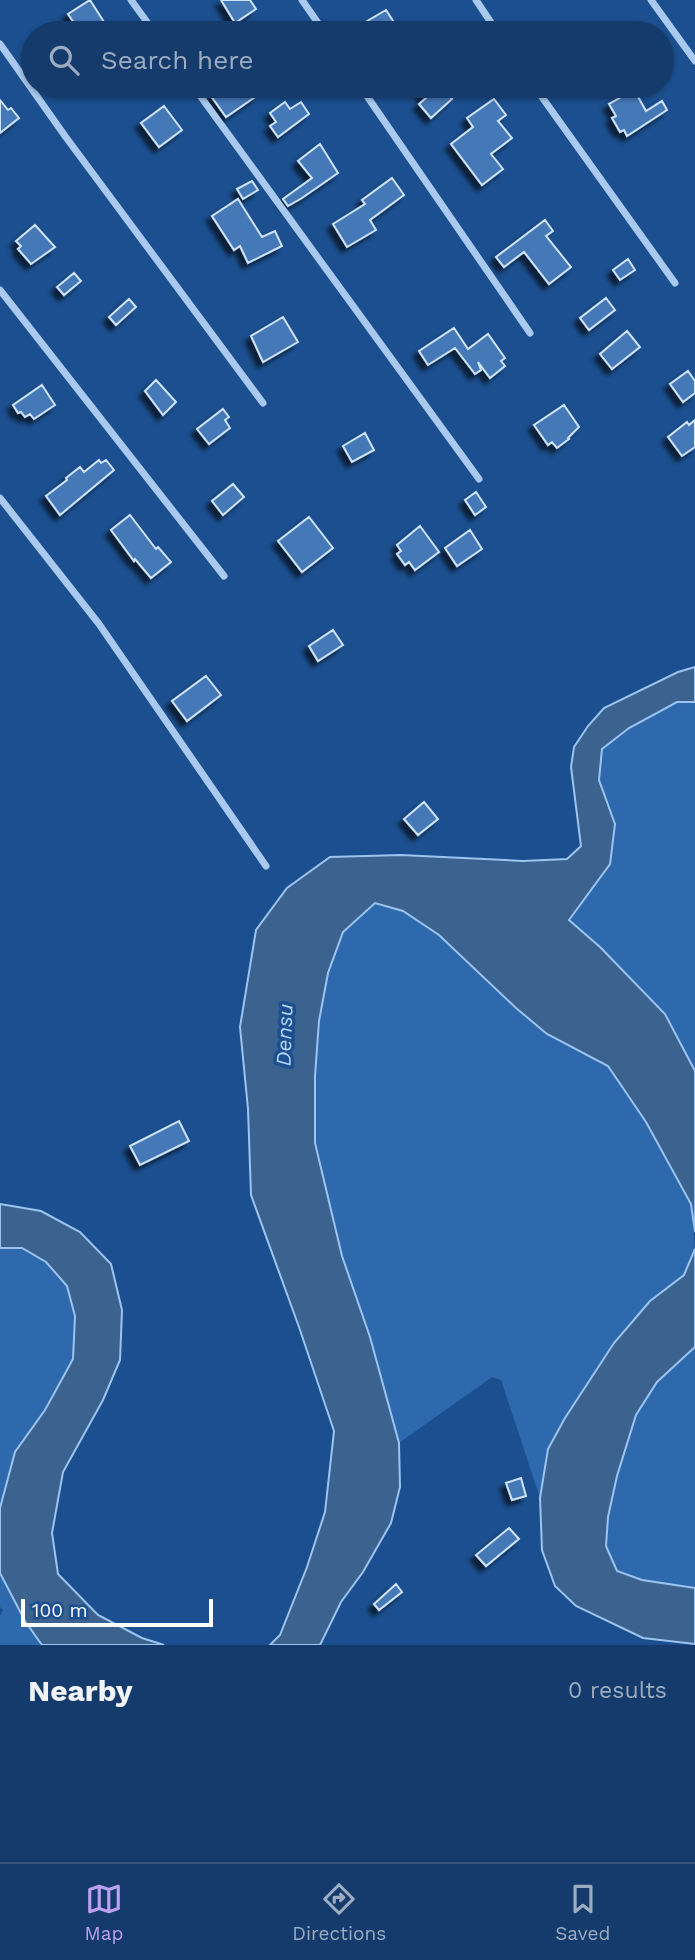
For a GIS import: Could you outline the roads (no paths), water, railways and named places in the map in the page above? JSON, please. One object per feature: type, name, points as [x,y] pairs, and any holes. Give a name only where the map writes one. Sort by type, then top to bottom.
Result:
[{"type":"street","points":[[131,0],[146,21]]},
{"type":"street","points":[[302,0],[317,21]]},
{"type":"street","points":[[476,0],[490,21]]},
{"type":"street","points":[[651,0],[666,21]]},
{"type":"street","points":[[674,32],[695,61]]},
{"type":"street","points":[[0,44],[21,74]]},
{"type":"street","points":[[38,98],[263,403]]},
{"type":"street","points":[[202,98],[479,479]]},
{"type":"street","points":[[368,98],[530,333]]},
{"type":"street","points":[[543,98],[675,283]]},
{"type":"street","points":[[0,290],[224,576]]},
{"type":"street","points":[[0,498],[99,624],[266,866]]},
{"type":"water","name":"Densu","points":[[695,667],[695,702],[677,702],[629,728],[602,749],[599,780],[615,824],[610,864],[569,920],[600,947],[665,1014],[695,1071],[695,1232],[691,1204],[646,1122],[608,1066],[547,1034],[439,935],[403,911],[375,903],[343,932],[328,973],[319,1021],[315,1076],[315,1143],[342,1256],[370,1337],[399,1443],[400,1487],[391,1523],[363,1572],[341,1602],[320,1645],[270,1645],[280,1635],[325,1512],[334,1431],[251,1195],[248,1109],[240,1027],[256,930],[287,888],[330,857],[401,855],[523,861],[567,859],[581,846],[571,767],[574,747],[588,726],[604,708],[678,672]]},
{"type":"water","points":[[0,1204],[41,1211],[80,1232],[111,1264],[122,1310],[120,1360],[103,1400],[63,1472],[52,1533],[58,1574],[98,1615],[142,1638],[164,1645],[42,1645],[25,1621],[0,1573],[0,1508],[15,1452],[45,1410],[73,1359],[75,1316],[67,1286],[46,1262],[22,1248],[0,1248]]},
{"type":"water","points":[[695,1249],[695,1347],[657,1382],[636,1415],[617,1476],[608,1517],[606,1546],[617,1571],[642,1580],[695,1588],[695,1644],[643,1638],[576,1606],[555,1586],[542,1550],[540,1498],[548,1449],[565,1418],[614,1343],[650,1301],[684,1275]]}]
